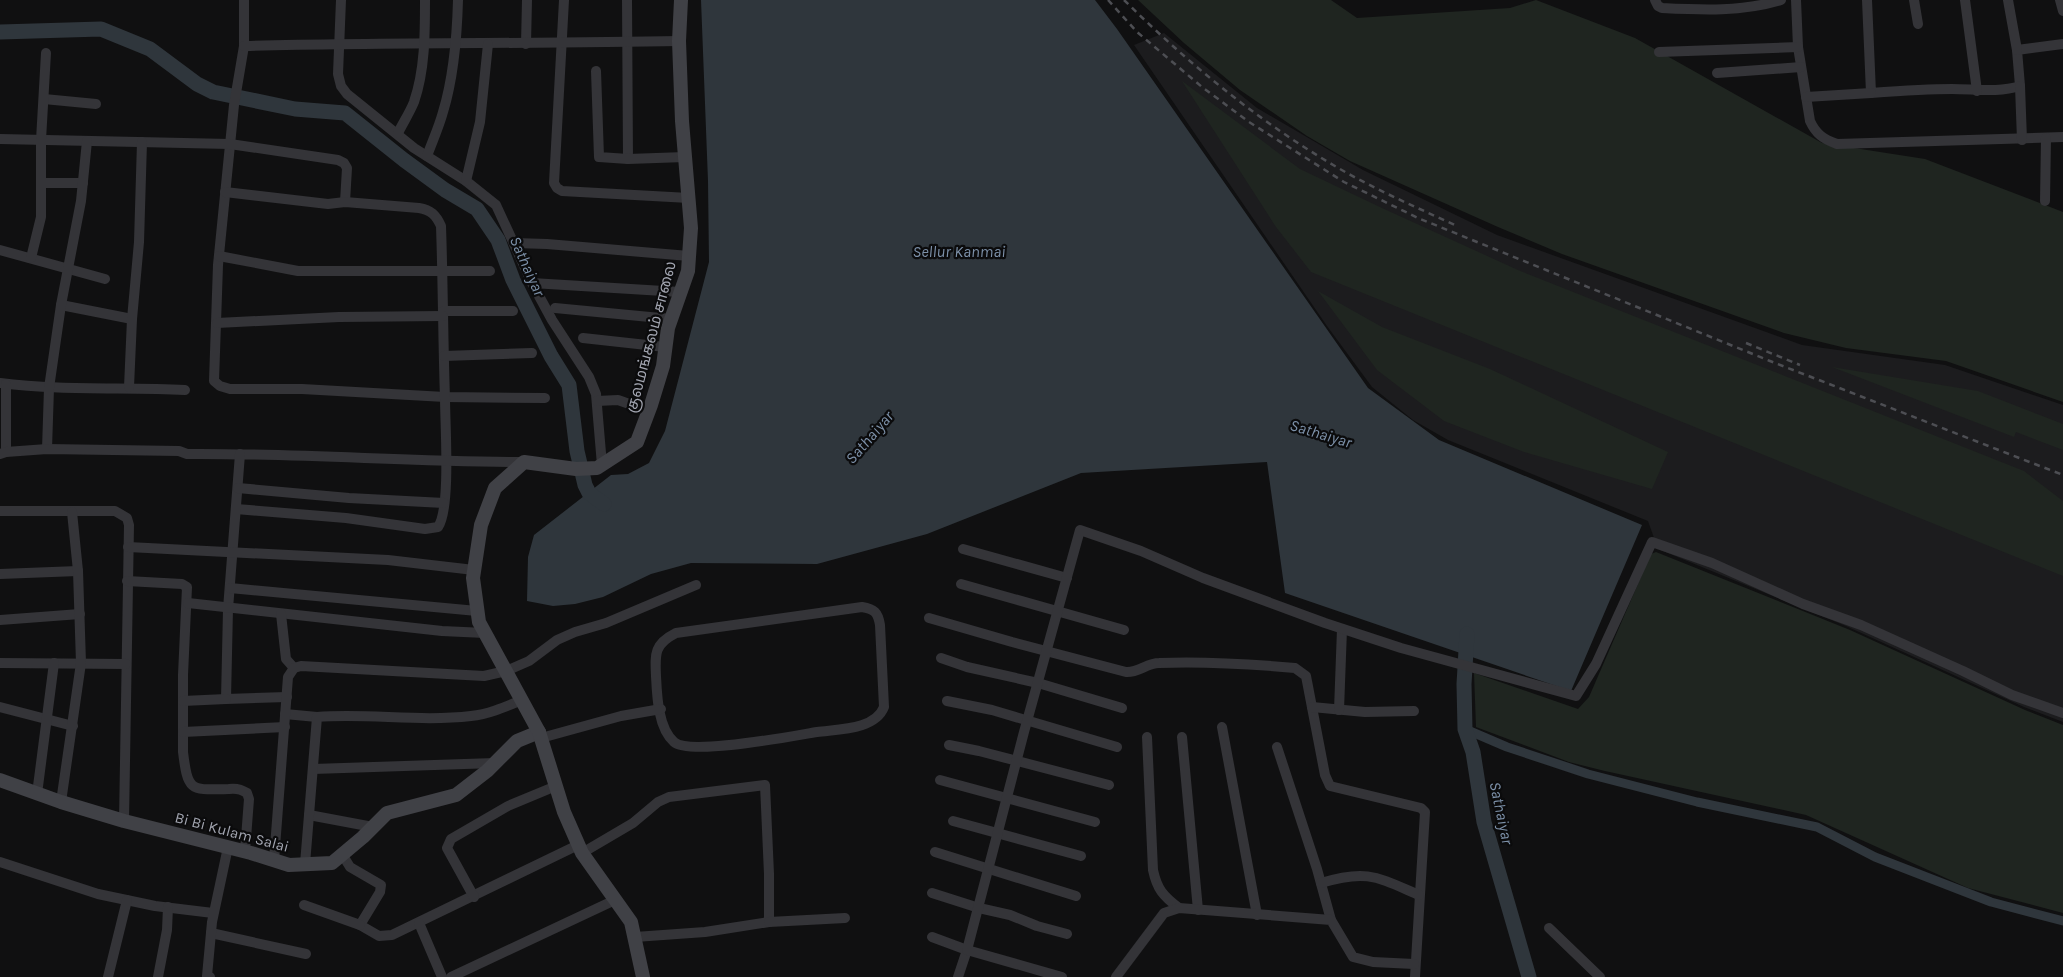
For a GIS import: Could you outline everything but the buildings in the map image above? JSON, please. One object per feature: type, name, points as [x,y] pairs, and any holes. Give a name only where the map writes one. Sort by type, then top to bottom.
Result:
[{"type":"main road","name":"குலமங்கலம் சாலை","points":[[600,466],[637,442],[663,366],[671,319],[688,271],[691,228],[679,41],[681,0]]},
{"type":"main road","points":[[600,466],[576,469],[524,462],[495,488],[481,525],[473,578],[479,622],[540,735],[564,812],[580,849],[631,922],[643,977]]},
{"type":"main road","name":"Bi Bi Kulam Salai","points":[[0,780],[61,802],[124,821],[246,851],[289,865],[332,863],[387,814],[456,795],[495,763],[517,741],[540,735]]},
{"type":"street","points":[[244,0],[244,46],[234,105],[219,256],[214,380],[220,386],[230,389],[302,389],[445,397],[545,398]]},
{"type":"street","points":[[341,0],[338,74],[341,86],[347,94],[398,133],[414,148],[466,181],[496,205],[532,283],[552,320],[589,377],[596,394],[600,466]]},
{"type":"street","points":[[398,133],[414,102],[425,44],[425,0]]},
{"type":"street","points":[[427,156],[443,113],[450,86],[458,0]]},
{"type":"street","points":[[526,44],[527,0]]},
{"type":"street","points":[[564,0],[553,176],[557,188],[562,191],[689,198]]},
{"type":"street","points":[[627,0],[628,159]]},
{"type":"street","points":[[1655,0],[1658,6],[1662,8],[1705,10],[1729,9],[1781,0]]},
{"type":"street","points":[[1796,0],[1798,47],[1810,121],[1815,131],[1824,140],[1837,144],[2022,140],[2063,137]]},
{"type":"street","points":[[1867,0],[1871,93]]},
{"type":"street","points":[[1914,0],[1918,24]]},
{"type":"street","points":[[1965,0],[1977,91]]},
{"type":"street","points":[[2008,0],[2017,50],[2022,140]]},
{"type":"street","points":[[2060,0],[2063,11]]},
{"type":"street","points":[[244,46],[339,43],[562,44],[679,41]]},
{"type":"street","points":[[466,181],[481,112],[488,44]]},
{"type":"street","points":[[2017,50],[2063,44]]},
{"type":"street","points":[[1659,52],[1798,47]]},
{"type":"street","points":[[31,258],[40,228],[41,140],[46,53]]},
{"type":"street","points":[[1717,73],[1801,67]]},
{"type":"street","points":[[596,71],[598,155],[604,158],[628,159],[685,157]]},
{"type":"street","points":[[1806,97],[1951,89],[1977,91],[2020,86]]},
{"type":"street","points":[[44,99],[96,104]]},
{"type":"street","points":[[2045,200],[2046,138]]},
{"type":"street","points":[[0,139],[230,144],[338,160],[344,163],[347,168],[345,202]]},
{"type":"street","points":[[47,449],[49,388],[61,305],[83,182],[87,141]]},
{"type":"street","points":[[130,387],[132,319],[139,242],[142,142]]},
{"type":"street","points":[[42,183],[83,182]]},
{"type":"street","points":[[225,192],[328,204],[345,202],[428,210],[437,217],[441,226],[446,462],[441,523],[438,527],[432,529],[338,518],[236,510]]},
{"type":"street","points":[[514,243],[689,256]]},
{"type":"street","points":[[0,250],[105,279]]},
{"type":"street","points":[[219,256],[298,271],[490,272]]},
{"type":"street","points":[[532,283],[680,292]]},
{"type":"street","points":[[61,305],[132,319]]},
{"type":"street","points":[[555,308],[671,319]]},
{"type":"street","points":[[216,323],[513,310]]},
{"type":"street","points":[[583,338],[665,347]]},
{"type":"street","points":[[444,356],[532,353]]},
{"type":"street","points":[[185,390],[130,387],[49,388],[3,384],[3,453],[47,449],[179,451],[186,454],[344,456],[446,462],[524,462]]},
{"type":"street","points":[[597,401],[618,400],[649,411]]},
{"type":"street","points":[[226,699],[228,609],[240,454]]},
{"type":"street","points":[[238,488],[349,498],[444,503]]},
{"type":"street","points":[[0,511],[72,512],[115,510],[127,518],[130,525],[127,581],[124,821]]},
{"type":"street","points":[[61,802],[81,663],[78,571],[72,512]]},
{"type":"street","points":[[958,977],[979,908],[1016,761],[1080,530],[1141,551],[1203,578],[1342,629],[1401,648],[1576,696],[1596,664],[1652,542],[1712,563],[1803,604],[1861,625],[2012,695],[2063,713]]},
{"type":"street","points":[[128,547],[388,560],[474,570]]},
{"type":"street","points":[[963,549],[1067,578]]},
{"type":"street","points":[[0,574],[78,571]]},
{"type":"street","points":[[127,581],[182,584],[187,587],[188,603],[183,701],[184,758],[190,784],[200,790],[235,788],[242,789],[247,793],[249,799],[246,851]]},
{"type":"street","points":[[961,584],[1124,630]]},
{"type":"street","points":[[274,860],[288,677],[294,668],[301,666],[484,676],[506,671],[529,660],[557,640],[574,632],[606,624],[696,585]]},
{"type":"street","points":[[230,588],[477,611]]},
{"type":"street","points":[[188,603],[228,609],[442,631],[485,632]]},
{"type":"street","points":[[862,607],[873,608],[878,615],[884,707],[881,715],[873,721],[756,742],[688,747],[674,743],[663,724],[661,710],[655,656],[664,639],[676,633],[862,607]]},
{"type":"street","points":[[0,620],[80,614]]},
{"type":"street","points":[[281,614],[286,659],[294,668]]},
{"type":"street","points":[[929,618],[1046,651],[1136,671],[1151,663],[1236,662],[1295,668],[1306,676],[1325,775],[1330,786],[1424,810],[1414,964],[1415,977]]},
{"type":"street","points":[[1339,710],[1342,629]]},
{"type":"street","points":[[941,658],[967,667],[1038,683],[1122,708]]},
{"type":"street","points":[[0,663],[126,664]]},
{"type":"street","points":[[38,794],[54,663]]},
{"type":"street","points":[[183,701],[287,697]]},
{"type":"street","points":[[285,714],[317,717],[427,718],[471,716],[497,710],[522,700]]},
{"type":"street","points":[[948,701],[992,710],[1117,747]]},
{"type":"street","points":[[0,707],[73,726]]},
{"type":"street","points":[[1312,707],[1365,712],[1414,710]]},
{"type":"street","points":[[540,735],[621,716],[661,710]]},
{"type":"street","points":[[305,864],[317,717]]},
{"type":"street","points":[[183,732],[284,727]]},
{"type":"street","points":[[1222,728],[1257,915]]},
{"type":"street","points":[[1147,737],[1153,870],[1156,885],[1164,896],[1179,908]]},
{"type":"street","points":[[1182,737],[1198,910]]},
{"type":"street","points":[[949,745],[979,751],[1109,786]]},
{"type":"street","points":[[1277,747],[1332,920],[1353,957],[1373,962],[1414,964]]},
{"type":"street","points":[[312,769],[495,763]]},
{"type":"street","points":[[940,780],[1095,822]]},
{"type":"street","points":[[304,905],[360,925],[378,936],[385,936],[418,923],[580,849],[633,823],[658,802],[669,797],[765,785],[769,874],[768,922]]},
{"type":"street","points":[[474,897],[447,848],[451,839],[508,806],[556,786]]},
{"type":"street","points":[[309,815],[373,827]]},
{"type":"street","points":[[953,821],[1081,856]]},
{"type":"street","points":[[208,977],[211,932],[228,847]]},
{"type":"street","points":[[935,852],[1076,896]]},
{"type":"street","points":[[342,854],[350,867],[381,886],[380,892],[360,925]]},
{"type":"street","points":[[0,862],[98,894],[168,907],[214,913]]},
{"type":"street","points":[[1321,883],[1340,877],[1362,875],[1378,877],[1419,894]]},
{"type":"street","points":[[932,893],[979,908],[1010,915],[1037,926],[1067,934]]},
{"type":"street","points":[[108,977],[127,900]]},
{"type":"street","points":[[451,977],[615,900]]},
{"type":"street","points":[[158,977],[167,930],[168,907]]},
{"type":"street","points":[[1116,977],[1164,913],[1179,908],[1332,920]]},
{"type":"street","points":[[635,936],[705,932],[768,922],[845,918]]},
{"type":"street","points":[[418,923],[442,977]]},
{"type":"street","points":[[1549,928],[1600,977]]},
{"type":"street","points":[[211,932],[306,954]]},
{"type":"street","points":[[932,937],[967,950],[1062,977]]},
{"type":"shaded area","points":[[1138,0],[1331,0],[1357,18],[1510,8],[1536,0],[1635,38],[1822,143],[1925,159],[2063,212],[2063,402],[1946,361],[1846,348],[1784,333],[1562,254],[1498,227],[1350,161],[1307,136],[1240,90],[1184,43]]},
{"type":"shaded area","points":[[1164,33],[1257,108],[1363,170],[1497,235],[1802,345],[1945,365],[2063,405],[2063,722],[2024,707],[1846,626],[1658,549],[1648,521],[1448,440],[1413,420],[1372,387],[1327,326],[1134,45]]},
{"type":"shaded area","points":[[1182,81],[1300,169],[1382,208],[1518,270],[2024,471],[2063,501],[2063,576],[1311,272],[1276,227]]},
{"type":"shaded area","points":[[1318,291],[1382,327],[1490,369],[1668,452],[1652,489],[1524,452],[1444,421],[1377,370]]},
{"type":"shaded area","points":[[1832,367],[1978,391],[2063,424],[2063,450],[2016,432],[2014,437]]},
{"type":"shaded area","points":[[1656,552],[1850,630],[2025,710],[2063,725],[2063,913],[1968,888],[1806,815],[1569,762],[1476,727],[1474,673],[1578,709],[1589,697],[1651,554]]},
{"type":"water","name":"Sellur Kanmai","points":[[701,0],[1095,0],[1368,388],[1439,440],[1642,525],[1571,691],[1285,593],[1267,462],[1081,473],[927,534],[817,564],[691,563],[651,574],[603,597],[575,604],[553,606],[527,601],[528,557],[534,535],[611,475],[628,474],[649,463],[665,431],[709,262]]},
{"type":"waterway","name":"Sathaiyar","points":[[0,32],[101,29],[150,49],[197,84],[213,92],[295,109],[345,113],[445,190],[477,209],[498,240],[513,280],[551,356],[569,385],[577,451],[585,485],[589,493],[604,504]]},
{"type":"waterway","name":"Sathaiyar","points":[[1467,634],[1464,684],[1465,729],[1473,752],[1484,822],[1529,977]]},
{"type":"waterway","points":[[1465,729],[1507,747],[1588,774],[1697,802],[1817,827],[1875,857],[1991,902],[2063,921]]},
{"type":"railway","points":[[1108,0],[1137,32],[1202,87],[1249,122],[1344,182],[1418,218],[1770,361],[2063,475]]},
{"type":"railway","points":[[1124,0],[1203,72],[1287,136],[1347,173],[1457,226]]},
{"type":"railway","points":[[1746,343],[1800,365]]}]
